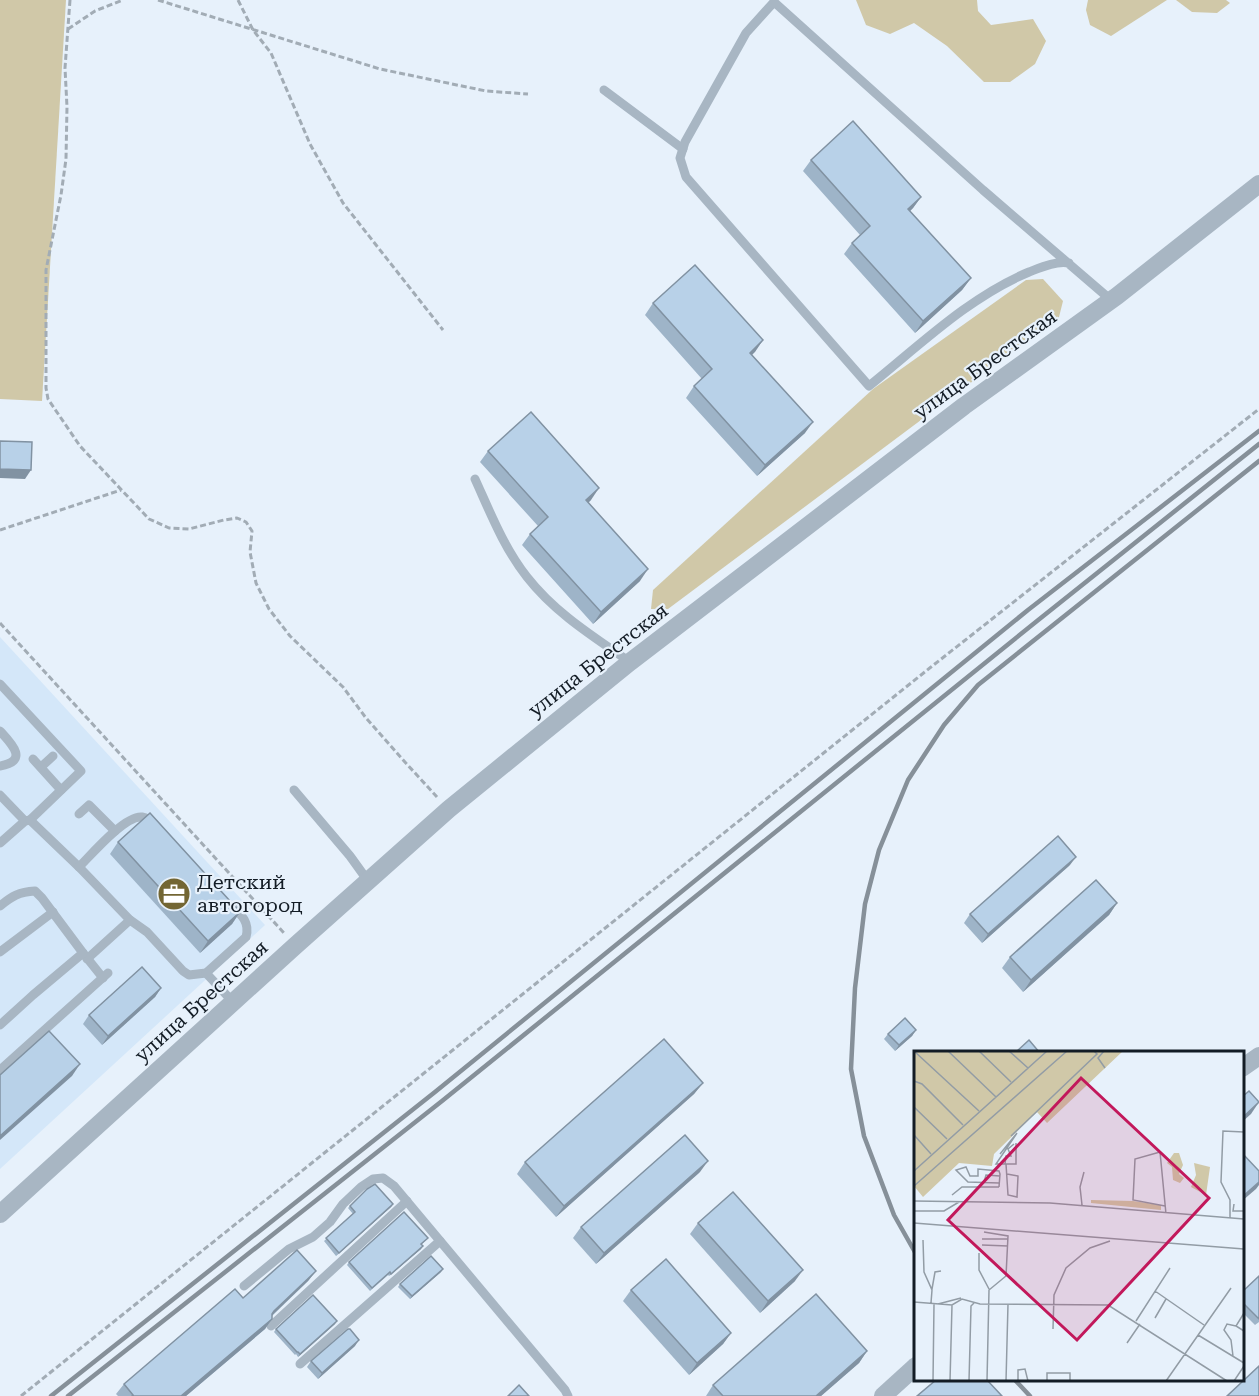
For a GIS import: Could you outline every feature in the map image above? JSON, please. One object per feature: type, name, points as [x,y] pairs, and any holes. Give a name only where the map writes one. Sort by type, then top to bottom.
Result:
[{"type":"street","name":"улица Брестская","points":[[0,1215],[295,945],[449,809],[630,662],[964,406],[1111,300],[1259,184]]},
{"type":"street","points":[[1244,1067],[1259,1056]]},
{"type":"street","points":[[883,1396],[914,1367]]},
{"type":"lane","points":[[1069,263],[1059,262],[1007,282],[964,309],[869,386],[686,177],[680,158],[685,142],[746,33],[774,2],[983,190],[1069,263],[1111,300]]},
{"type":"lane","points":[[604,90],[683,149]]},
{"type":"lane","points":[[475,479],[504,543],[527,578],[562,613],[630,662]]},
{"type":"lane","points":[[0,684],[81,771],[0,843]]},
{"type":"lane","points":[[0,731],[15,748],[16,758],[11,763],[0,766]]},
{"type":"lane","points":[[41,767],[53,756]]},
{"type":"lane","points":[[33,759],[62,790]]},
{"type":"lane","points":[[294,790],[350,856],[368,881]]},
{"type":"lane","points":[[0,795],[79,867],[130,920],[147,932],[189,975],[206,974],[246,937],[248,924],[224,897]]},
{"type":"lane","points":[[79,814],[89,805],[115,831]]},
{"type":"lane","points":[[79,867],[115,831],[134,819],[141,817],[150,820],[158,829]]},
{"type":"lane","points":[[0,906],[23,891],[35,891],[85,956],[106,975],[0,1070]]},
{"type":"lane","points":[[0,952],[53,912]]},
{"type":"lane","points":[[1,1022],[130,920]]},
{"type":"lane","points":[[206,974],[233,1002]]},
{"type":"lane","points":[[244,1286],[289,1249],[313,1237],[330,1222],[343,1204],[361,1187],[373,1179],[383,1178],[408,1201],[568,1394]]},
{"type":"lane","points":[[271,1326],[408,1201]]},
{"type":"lane","points":[[300,1364],[440,1241]]},
{"type":"path","points":[[70,0],[65,68],[66,159],[46,270],[46,388],[48,399],[80,446],[149,519],[169,528],[189,529],[224,519],[237,518],[246,522],[252,531],[250,552],[256,583],[269,609],[290,636],[343,687],[366,718],[449,809]]},
{"type":"path","points":[[68,30],[95,11],[123,0]]},
{"type":"path","points":[[158,0],[380,69],[486,91],[528,94]]},
{"type":"path","points":[[238,0],[253,30],[271,54],[310,144],[343,203],[443,330]]},
{"type":"path","points":[[21,1396],[921,674],[1259,409]]},
{"type":"path","points":[[0,530],[121,490]]},
{"type":"path","points":[[0,623],[295,945]]},
{"type":"shaded area","points":[[0,0],[66,0],[42,401],[0,399]]},
{"type":"shaded area","points":[[856,0],[977,0],[978,11],[991,25],[1033,19],[1046,41],[1035,64],[1010,82],[984,82],[947,46],[914,23],[890,34],[866,25]]},
{"type":"shaded area","points":[[1088,0],[1167,0],[1111,36],[1090,25],[1086,10]]},
{"type":"shaded area","points":[[1176,0],[1226,0],[1230,3],[1217,13],[1192,12]]},
{"type":"shaded area","points":[[1043,279],[1063,301],[1059,317],[668,609],[651,609],[653,590],[873,389],[1026,280]]},
{"type":"shaded area","points":[[0,637],[265,925],[0,1169]]},
{"type":"building","points":[[853,121],[921,197],[908,209],[971,278],[923,321],[852,243],[870,226],[811,160]]},
{"type":"building","points":[[695,265],[763,340],[750,353],[813,422],[765,465],[694,386],[712,369],[653,303]]},
{"type":"building","points":[[531,412],[599,488],[586,500],[648,569],[601,612],[530,534],[548,517],[488,451]]},
{"type":"building","points":[[0,441],[32,442],[31,470],[0,469]]},
{"type":"building","points":[[150,813],[240,912],[208,941],[118,842]]},
{"type":"building","points":[[1058,836],[1076,857],[988,934],[970,914]]},
{"type":"building","points":[[1096,880],[1117,903],[1031,980],[1010,957]]},
{"type":"building","points":[[142,967],[161,988],[108,1036],[89,1015]]},
{"type":"building","points":[[905,1018],[916,1030],[899,1045],[888,1034]]},
{"type":"building","points":[[49,1031],[80,1064],[0,1136],[0,1075]]},
{"type":"building","points":[[664,1039],[703,1083],[564,1206],[525,1162]]},
{"type":"building","points":[[1029,1040],[1038,1051],[1017,1051]]},
{"type":"building","points":[[1249,1091],[1259,1102],[1244,1116],[1244,1095]]},
{"type":"building","points":[[685,1135],[708,1161],[604,1253],[581,1227]]},
{"type":"building","points":[[1244,1155],[1259,1171],[1259,1182],[1244,1195]]},
{"type":"building","points":[[375,1184],[393,1204],[339,1253],[326,1238],[355,1212],[350,1206]]},
{"type":"building","points":[[733,1192],[803,1270],[768,1301],[698,1223]]},
{"type":"building","points":[[404,1212],[428,1238],[421,1244],[423,1246],[372,1288],[349,1262]]},
{"type":"building","points":[[297,1250],[316,1271],[274,1311],[272,1319],[181,1396],[132,1396],[124,1384],[235,1289],[243,1298]]},
{"type":"building","points":[[431,1256],[443,1269],[412,1296],[400,1284]]},
{"type":"building","points":[[666,1259],[731,1333],[697,1363],[631,1290]]},
{"type":"building","points":[[1259,1276],[1259,1319],[1244,1304],[1244,1290]]},
{"type":"building","points":[[816,1294],[867,1351],[816,1396],[723,1396],[713,1385]]},
{"type":"building","points":[[313,1295],[337,1321],[300,1354],[276,1329]]},
{"type":"building","points":[[348,1329],[359,1340],[322,1373],[311,1361]]},
{"type":"building","points":[[1259,1366],[1259,1396],[1227,1396],[1244,1381]]},
{"type":"building","points":[[935,1381],[988,1381],[1002,1396],[917,1396]]},
{"type":"building","points":[[519,1385],[529,1396],[508,1396]]},
{"type":"railway","points":[[51,1396],[435,1092],[1028,610],[1259,431]]},
{"type":"railway","points":[[68,1396],[442,1101],[1259,444]]},
{"type":"railway","points":[[914,1250],[894,1215],[864,1136],[851,1069],[855,988],[865,904],[879,850],[908,780],[944,725],[978,685],[1259,461]]},
{"type":"railway","points":[[1016,1381],[1030,1396]]},
{"type":"place","name":"Детский автогород","points":[[174,894]]}]
